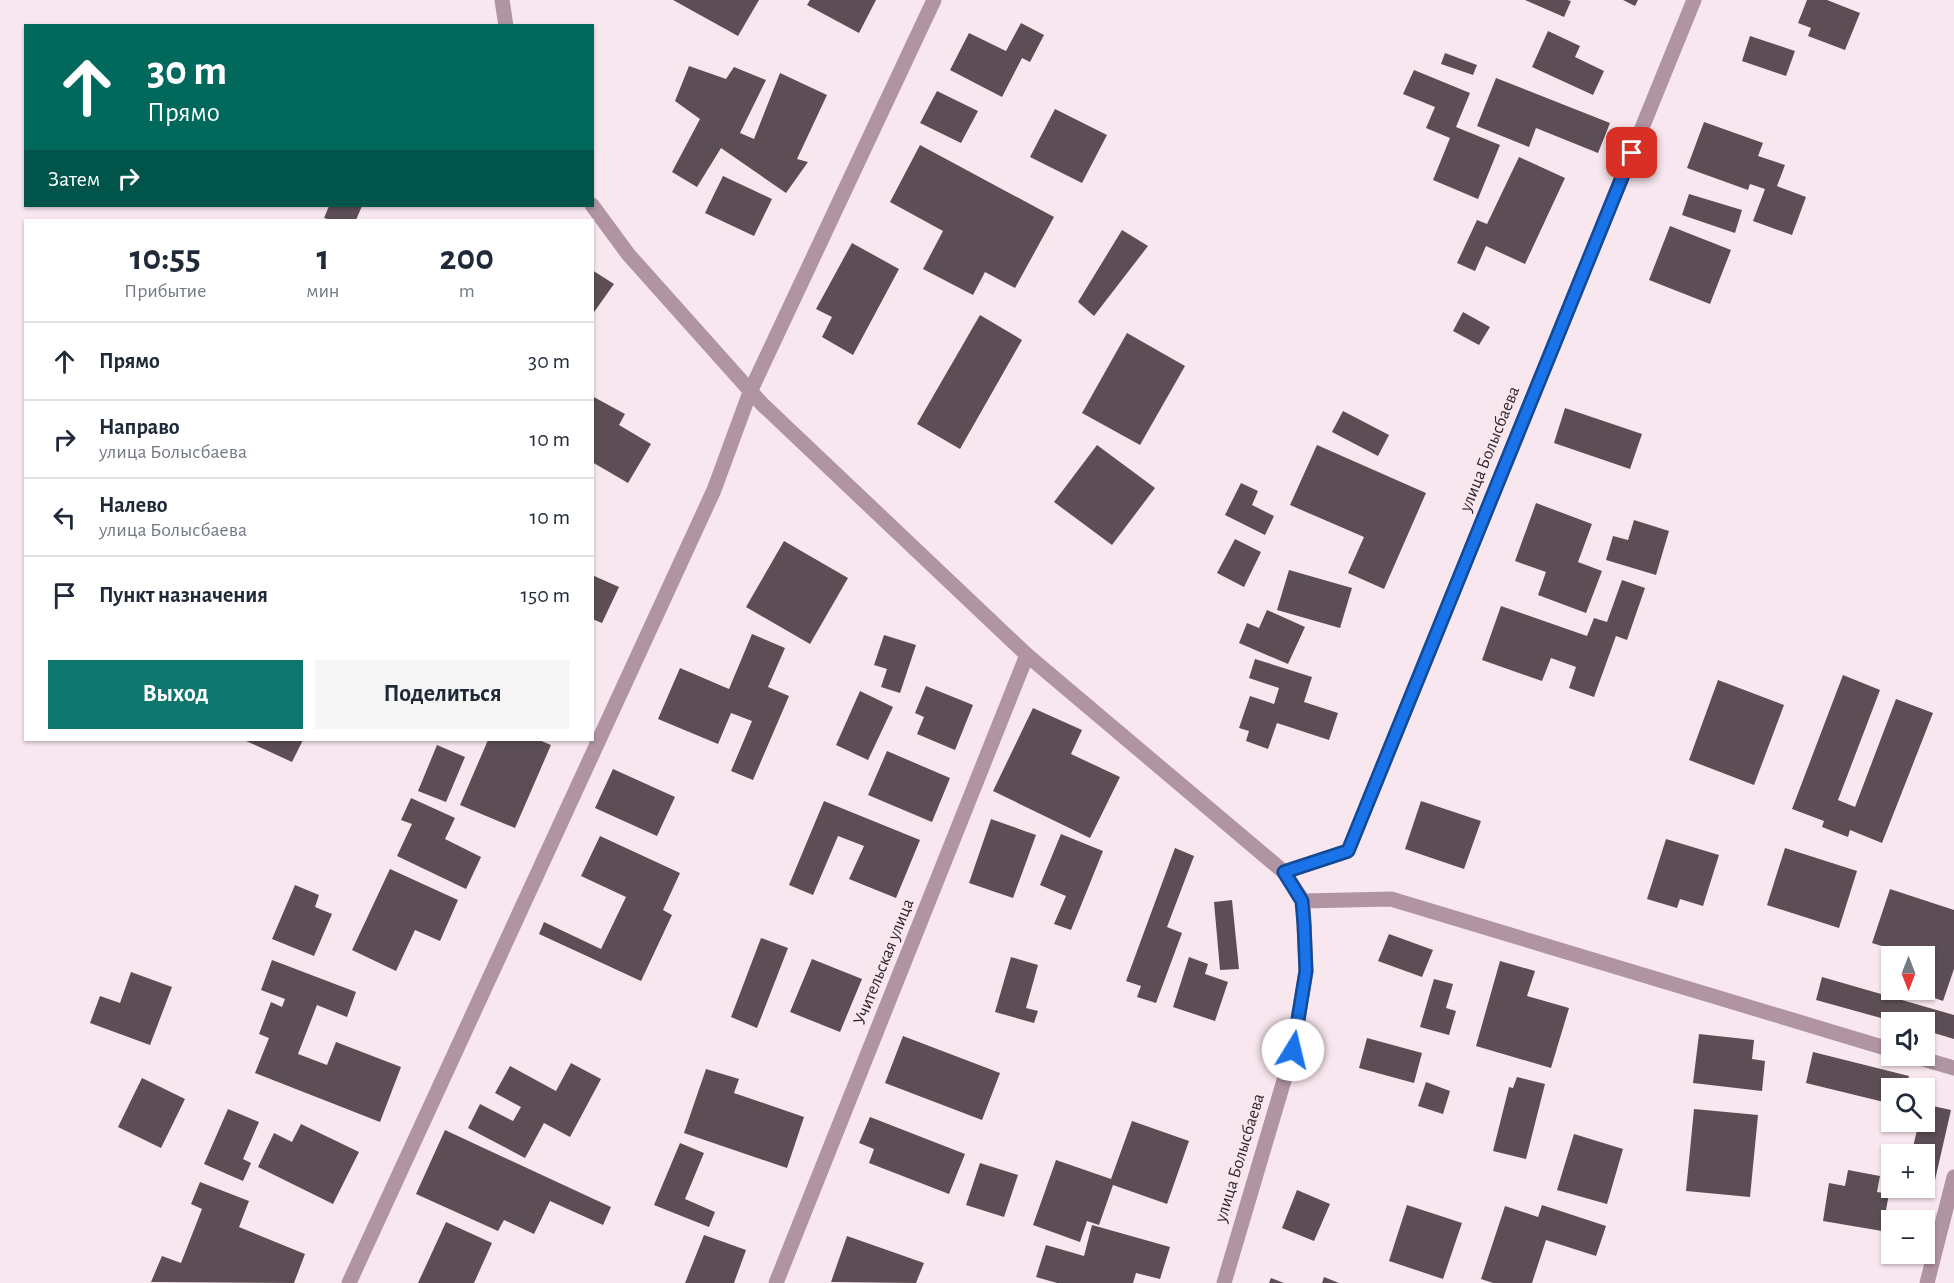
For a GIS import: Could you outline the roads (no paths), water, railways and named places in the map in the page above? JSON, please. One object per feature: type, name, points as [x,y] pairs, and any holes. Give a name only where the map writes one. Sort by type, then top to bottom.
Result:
[{"type":"street","points":[[502,0],[506,24]]},
{"type":"street","points":[[349,1283],[714,490],[750,392],[934,0]]},
{"type":"street","name":"улица Болысбаева","points":[[1284,872],[1348,851],[1694,0]]},
{"type":"street","points":[[593,207],[628,254],[750,392],[1027,655],[1284,872],[1302,901],[1390,899],[1881,1047]]},
{"type":"street","name":"Учительская улица","points":[[776,1283],[1027,655]]},
{"type":"street","name":"улица Болысбаева","points":[[1224,1283],[1293,1050],[1306,971],[1302,901]]},
{"type":"street","points":[[1935,1062],[1954,1068]]},
{"type":"street","points":[[1927,1283],[1954,1177]]}]
